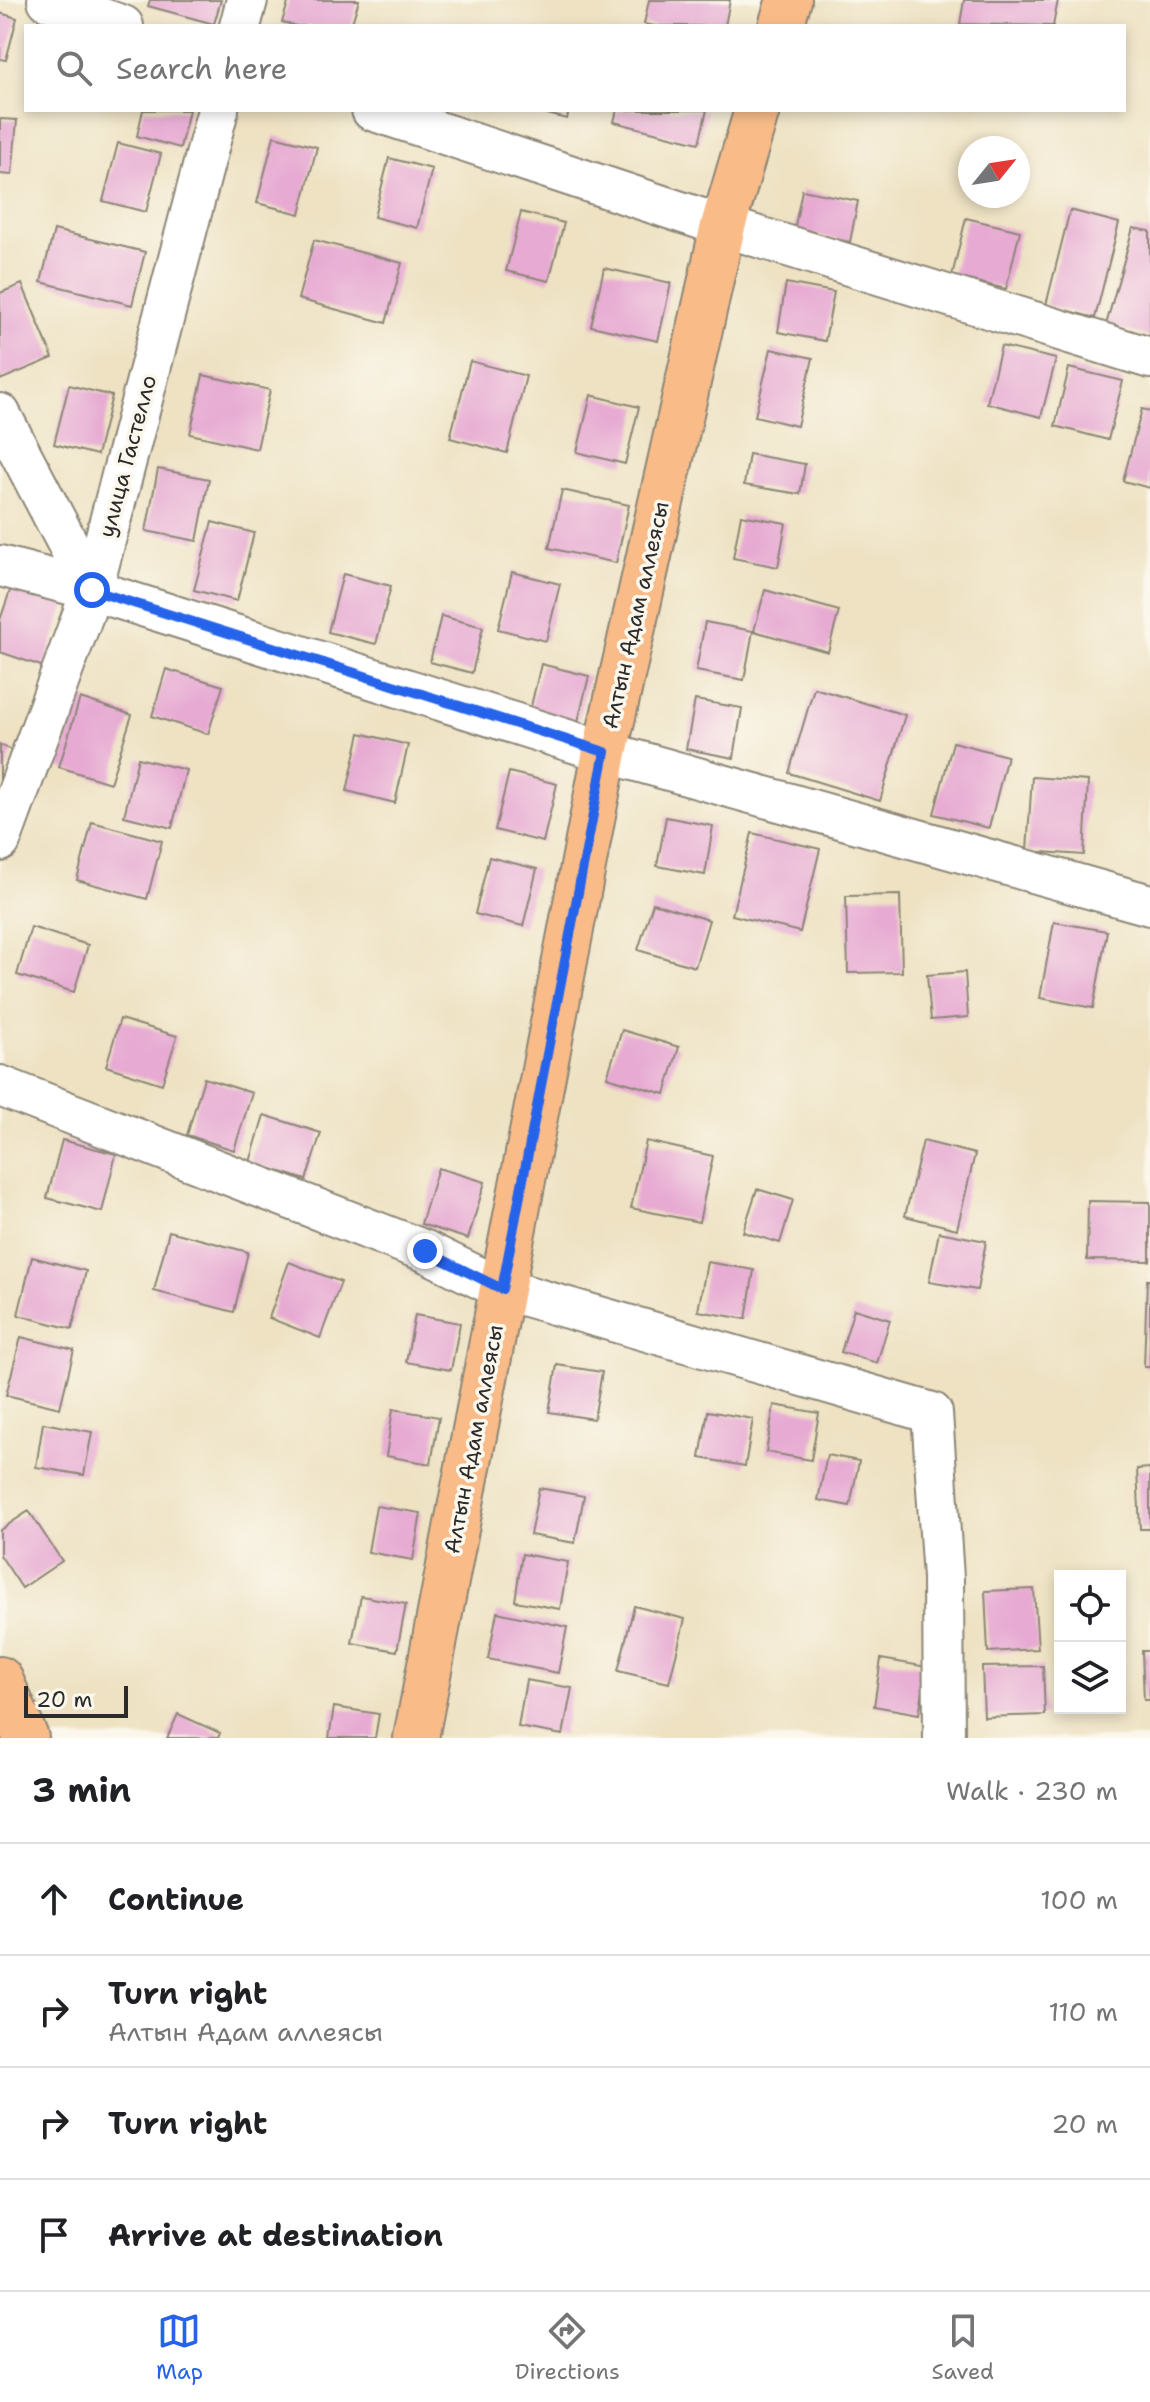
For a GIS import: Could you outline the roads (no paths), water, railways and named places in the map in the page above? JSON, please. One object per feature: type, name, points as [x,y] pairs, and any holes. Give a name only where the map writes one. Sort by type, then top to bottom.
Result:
[{"type":"main road","points":[[782,24],[789,0]]},
{"type":"main road","name":"Алтын Адам аллеясы","points":[[416,1738],[605,752],[723,226],[756,112]]},
{"type":"main road","points":[[0,1679],[26,1738]]},
{"type":"street","points":[[48,0],[117,24]]},
{"type":"street","points":[[241,24],[247,0]]},
{"type":"street","name":"улица Гастелло","points":[[0,841],[92,590],[217,112]]},
{"type":"street","points":[[378,112],[723,226],[1150,358]]},
{"type":"street","points":[[0,414],[92,590]]},
{"type":"street","points":[[0,566],[92,590],[605,752],[1150,905]]},
{"type":"street","points":[[0,1086],[425,1251],[502,1289],[932,1413],[943,1578],[944,1738]]}]
